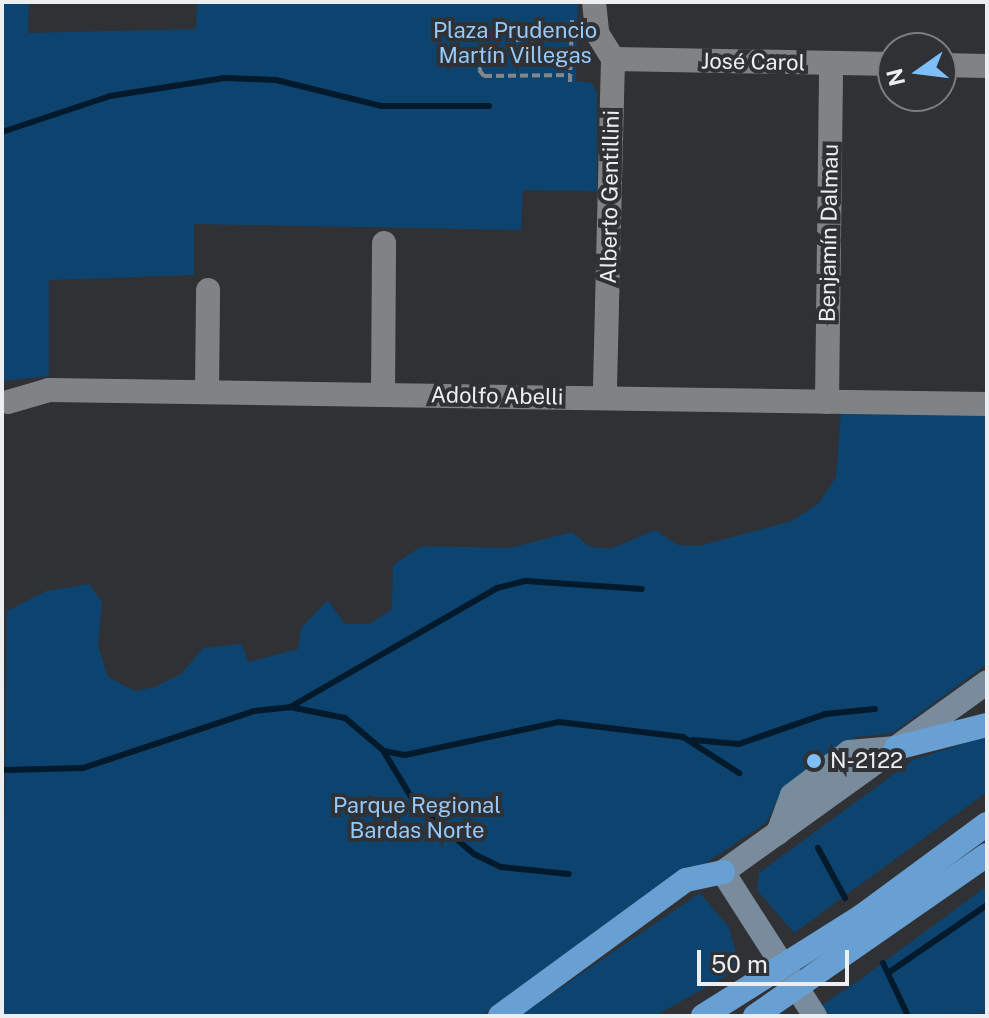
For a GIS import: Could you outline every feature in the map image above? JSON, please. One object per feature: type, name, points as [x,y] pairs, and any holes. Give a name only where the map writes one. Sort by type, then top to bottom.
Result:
[{"type":"highway","points":[[896,748],[987,725]]},
{"type":"highway","points":[[703,1016],[862,916],[987,824]]},
{"type":"highway","points":[[755,1016],[987,855]]},
{"type":"highway","points":[[500,1016],[686,880],[723,872]]},
{"type":"main road","points":[[815,1016],[723,872],[778,833],[792,795],[849,752],[896,748],[987,682]]},
{"type":"street","name":"Alberto Gentillini","points":[[594,2],[597,33],[613,59],[605,397]]},
{"type":"street","name":"José Carol","points":[[613,59],[877,64]]},
{"type":"street","name":"Benjamín Dalmau","points":[[827,402],[831,63]]},
{"type":"street","points":[[957,65],[987,66]]},
{"type":"street","points":[[383,394],[384,243]]},
{"type":"street","points":[[207,392],[208,290]]},
{"type":"street","name":"Adolfo Abelli","points":[[8,402],[49,390],[987,404]]},
{"type":"path","points":[[570,82],[572,14]]},
{"type":"path","points":[[516,40],[571,39]]},
{"type":"path","points":[[497,50],[479,70],[484,76],[570,75]]},
{"type":"green space","name":"Plaza Prudencio Martín Villegas","points":[[2,2],[29,2],[28,33],[196,29],[197,2],[578,2],[576,81],[592,83],[597,93],[597,191],[523,190],[521,230],[194,224],[194,275],[49,280],[49,376],[2,381]]},
{"type":"green space","name":"Parque Regional Bardas Norte","points":[[841,413],[987,415],[987,664],[893,733],[856,737],[821,761],[816,755],[808,761],[812,768],[783,788],[767,822],[480,1016],[2,1016],[7,611],[46,591],[89,584],[102,602],[98,645],[108,677],[135,691],[155,687],[181,674],[203,648],[242,644],[248,662],[298,649],[301,628],[328,600],[345,624],[370,624],[392,609],[393,565],[422,546],[510,548],[572,532],[590,547],[610,549],[655,530],[678,545],[699,546],[792,521],[819,503],[836,477]]},
{"type":"green space","points":[[987,736],[987,792],[794,933],[757,890],[759,873],[913,760]]},
{"type":"green space","points":[[987,886],[987,1013],[806,1016],[865,976]]},
{"type":"green space","points":[[700,893],[729,927],[740,968],[655,1016],[519,1016]]},
{"type":"waterway","points":[[2,132],[110,96],[225,78],[276,80],[381,106],[489,106]]},
{"type":"waterway","points":[[292,706],[497,588],[526,581],[642,589]]},
{"type":"waterway","points":[[2,770],[83,768],[254,711],[290,707],[345,718],[384,751],[405,755],[559,722],[683,737],[739,773]]},
{"type":"waterway","points":[[693,740],[739,744],[825,714],[875,709]]},
{"type":"waterway","points":[[384,752],[416,805],[474,854],[501,867],[569,874]]},
{"type":"waterway","points":[[818,848],[845,898]]},
{"type":"waterway","points":[[888,973],[987,905]]},
{"type":"waterway","points":[[883,963],[908,1016]]},
{"type":"place","name":"N-2122","points":[[814,761]]}]
